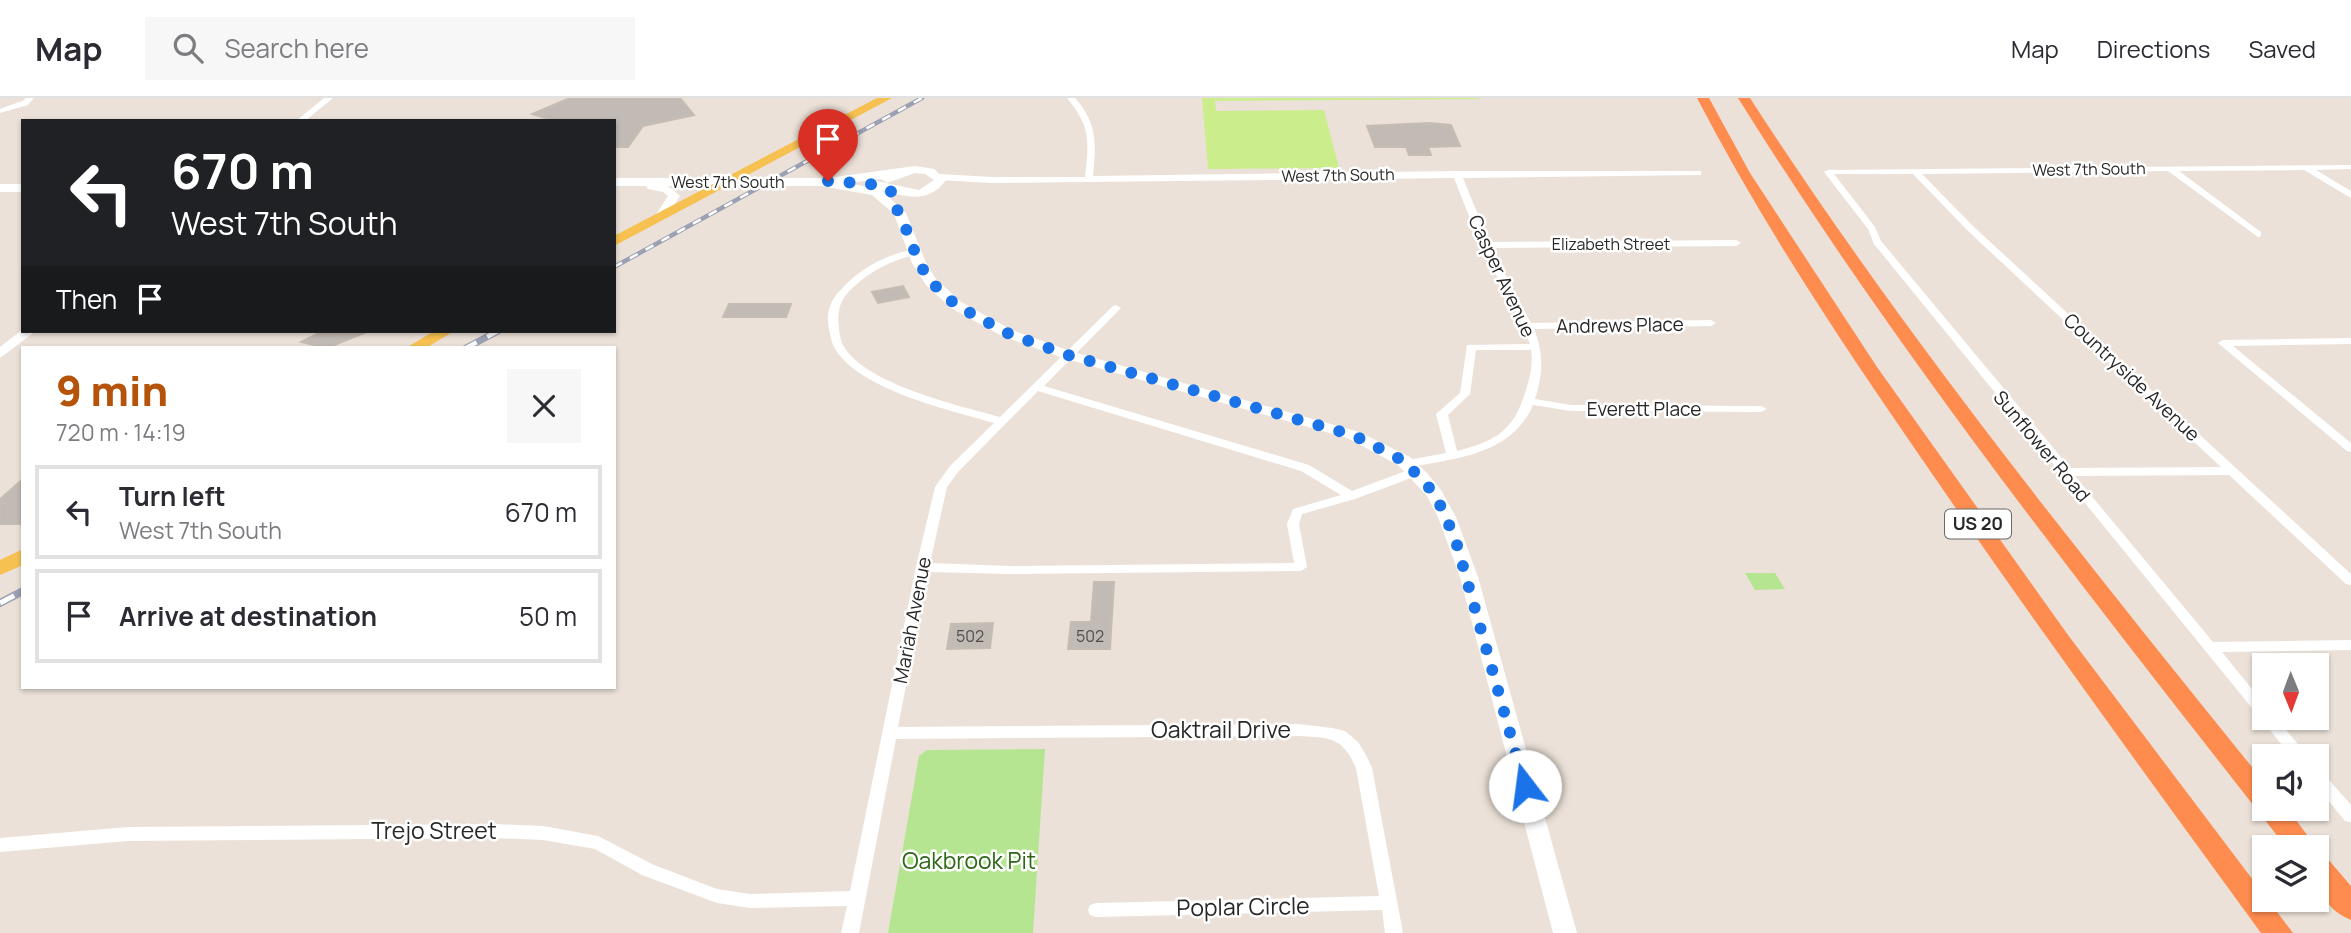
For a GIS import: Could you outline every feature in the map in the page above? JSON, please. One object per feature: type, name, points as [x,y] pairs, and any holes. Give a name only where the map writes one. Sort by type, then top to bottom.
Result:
[{"type":"highway","name":"US 20","points":[[1703,98],[1744,173],[1869,369],[2060,642],[2278,933]]},
{"type":"highway","name":"US 20","points":[[1744,98],[1813,207],[1974,434],[2252,785]]},
{"type":"highway","points":[[2281,821],[2292,835]]},
{"type":"highway","points":[[2329,880],[2351,907]]},
{"type":"main road","points":[[616,241],[886,98]]},
{"type":"main road","points":[[418,346],[442,333]]},
{"type":"main road","points":[[0,568],[21,556]]},
{"type":"street","points":[[0,111],[25,103],[30,98]]},
{"type":"street","points":[[303,119],[329,98]]},
{"type":"street","points":[[1070,98],[1086,114],[1092,136],[1089,179]]},
{"type":"street","points":[[2306,167],[2351,195]]},
{"type":"street","name":"West 7th South","points":[[1828,172],[2351,167]]},
{"type":"street","points":[[2169,168],[2259,234]]},
{"type":"street","name":"West 7th South","points":[[616,182],[821,182],[918,170],[937,182],[1698,173]]},
{"type":"street","name":"Countryside Avenue","points":[[1915,171],[1971,229],[2351,581]]},
{"type":"street","name":"Sunflower Road","points":[[1828,172],[1872,229],[1877,242],[2252,699]]},
{"type":"street","points":[[896,174],[887,179],[892,198],[915,252],[931,282],[956,305],[1007,333],[1068,355],[1353,435],[1411,468],[1435,494],[1447,517],[1469,577],[1566,933]]},
{"type":"street","name":"Casper Avenue","points":[[922,567],[1051,570],[1301,567],[1293,524],[1297,512],[1351,496],[1411,468],[1500,438],[1514,429],[1524,416],[1537,367],[1535,347],[1528,327],[1486,245],[1457,174]]},
{"type":"street","name":"West 7th South","points":[[842,181],[892,198]]},
{"type":"street","points":[[635,182],[673,193],[674,198],[662,216]]},
{"type":"street","points":[[821,182],[876,192],[892,198],[918,193],[937,182]]},
{"type":"street","points":[[0,188],[21,188]]},
{"type":"street","points":[[892,198],[918,193]]},
{"type":"street","name":"Elizabeth Street","points":[[1486,245],[1736,243]]},
{"type":"street","points":[[915,252],[899,255],[866,270],[834,303],[833,332],[848,361],[882,383],[1000,421]]},
{"type":"street","name":"Mariah Avenue","points":[[850,933],[922,567],[942,487],[966,455],[1116,308]]},
{"type":"street","name":"Andrews Place","points":[[1528,327],[1711,323]]},
{"type":"street","points":[[2,350],[27,333]]},
{"type":"street","points":[[2351,341],[2223,342],[2351,449]]},
{"type":"street","points":[[1452,454],[1442,414],[1465,394],[1471,347],[1535,347]]},
{"type":"street","points":[[1035,387],[1305,468],[1351,496]]},
{"type":"street","name":"Everett Place","points":[[1527,401],[1571,408],[1761,409]]},
{"type":"street","points":[[2064,472],[2233,471]]},
{"type":"street","points":[[2209,647],[2351,645]]},
{"type":"street","name":"Oaktrail Drive","points":[[890,733],[1298,730],[1342,736],[1356,746],[1364,768],[1395,933]]},
{"type":"street","points":[[2278,730],[2291,744]]},
{"type":"street","points":[[2329,790],[2351,816]]},
{"type":"street","name":"Trejo Street","points":[[0,845],[128,834],[468,831],[543,833],[598,844],[648,870],[717,896],[750,901],[857,898]]},
{"type":"street","name":"Poplar Circle","points":[[1096,910],[1389,903]]},
{"type":"green space","points":[[1202,98],[1480,99],[1215,101],[1216,111],[1324,110],[1339,168],[1208,169]]},
{"type":"green space","points":[[1745,573],[1775,573],[1785,589],[1755,590]]},
{"type":"green space","name":"Oakbrook Pit","points":[[1045,749],[1033,933],[888,933],[919,756],[927,750]]},
{"type":"building","points":[[570,98],[680,98],[694,115],[643,126],[628,147],[616,147],[616,119],[549,119],[532,114]]},
{"type":"building","points":[[1429,123],[1451,125],[1460,146],[1428,147],[1431,155],[1409,155],[1406,147],[1375,147],[1367,126]]},
{"type":"building","points":[[903,286],[909,297],[878,303],[872,292]]},
{"type":"building","points":[[729,304],[791,304],[786,317],[723,317]]},
{"type":"building","points":[[319,333],[364,333],[332,346],[301,342]]},
{"type":"building","points":[[21,481],[21,524],[0,524],[0,499]]},
{"type":"building","points":[[1094,582],[1114,582],[1110,649],[1068,649],[1071,622],[1091,622]]},
{"type":"building","points":[[993,623],[990,648],[947,649],[951,624]]},
{"type":"railway","points":[[616,266],[922,98]]},
{"type":"railway","points":[[470,346],[494,333]]},
{"type":"railway","points":[[0,603],[21,592]]},
{"type":"route","points":[[828,181],[870,184],[886,187],[891,191],[890,202],[900,213],[919,263],[931,282],[956,305],[1007,333],[1068,355],[1353,435],[1382,447],[1404,461],[1435,494],[1455,538],[1469,577],[1525,786]]}]
